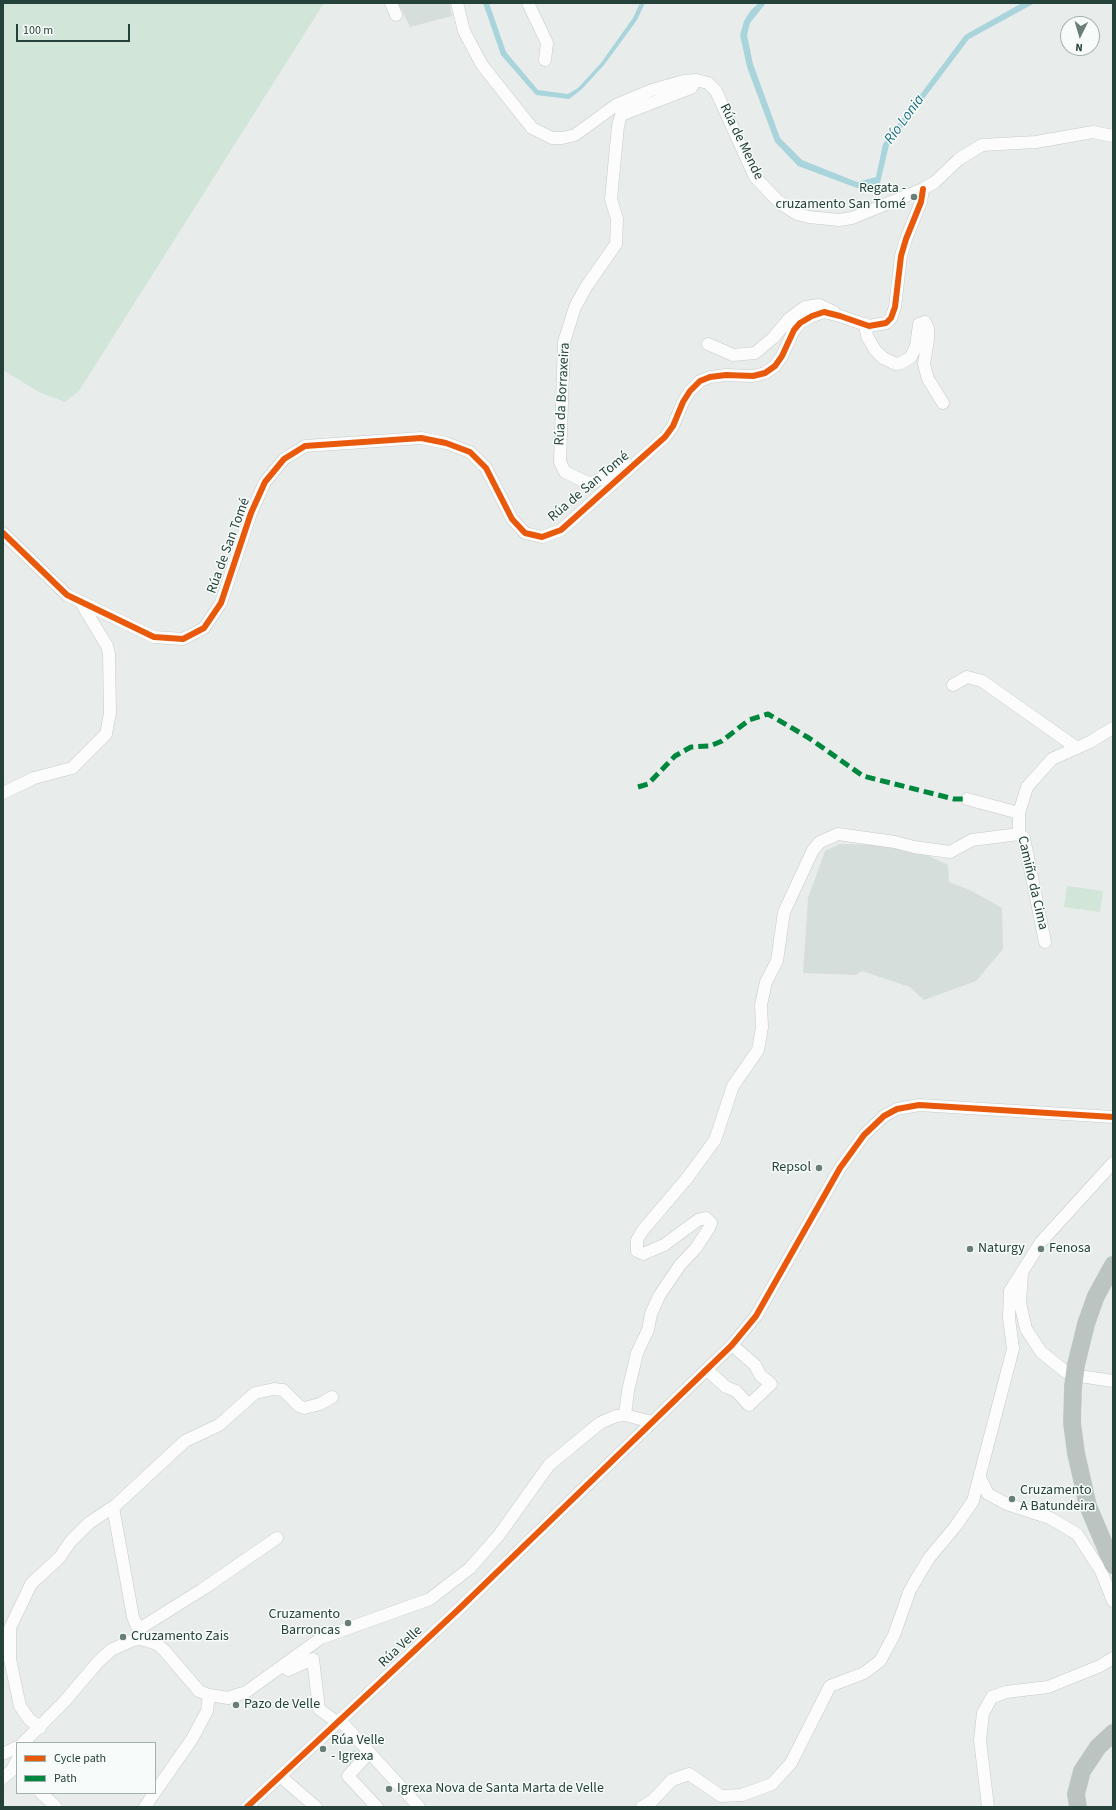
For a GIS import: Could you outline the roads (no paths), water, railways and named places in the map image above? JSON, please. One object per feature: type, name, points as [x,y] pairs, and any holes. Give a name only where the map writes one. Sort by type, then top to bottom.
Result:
[{"type":"highway","points":[[1113,1265],[1096,1296],[1086,1324],[1076,1365],[1073,1387],[1072,1424],[1076,1453],[1088,1506],[1113,1565]]},
{"type":"highway","points":[[1078,1807],[1076,1794],[1082,1771],[1098,1747],[1113,1733]]},
{"type":"highway","points":[[1082,1771],[1081,1795],[1084,1807]]},
{"type":"street","points":[[391,3],[396,15]]},
{"type":"street","points":[[458,3],[464,31],[482,65],[532,128],[552,138],[562,138],[574,135],[616,106],[652,90],[684,81],[696,80]]},
{"type":"street","points":[[528,3],[547,43],[546,60]]},
{"type":"street","name":"Rúa de Mende","points":[[696,80],[708,83],[716,91],[755,177],[776,199],[796,214],[826,220],[852,218],[923,189],[935,182],[959,159],[982,145],[1036,142],[1093,132],[1113,136]]},
{"type":"street","name":"Rúa da Borraxeira","points":[[640,459],[590,484],[566,472],[560,462],[564,342],[575,307],[586,287],[616,244],[617,220],[611,199],[618,126],[621,115],[691,88],[696,80]]},
{"type":"street","name":"Rúa de San Tomé","points":[[3,533],[66,595],[154,637],[183,639],[204,628],[221,603],[251,513],[265,482],[284,459],[306,446],[421,438],[446,443],[470,452],[486,468],[512,520],[525,533],[542,537],[561,530],[665,438],[673,426],[683,402],[690,391],[700,381],[710,377],[726,375],[753,376],[764,373],[775,366],[782,356],[794,330],[800,323],[824,312],[865,324],[878,326],[886,323],[891,318],[895,307],[901,256],[906,239],[921,202],[923,189]]},
{"type":"street","points":[[708,344],[733,355],[755,354],[773,338],[790,318],[805,307],[819,305],[840,316]]},
{"type":"street","points":[[865,324],[867,336],[875,350],[883,358],[896,364],[901,363],[911,357],[916,346],[919,324],[925,322],[928,328],[928,339],[924,364],[928,379],[943,403]]},
{"type":"street","points":[[3,793],[34,778],[72,768],[106,734],[110,713],[109,654],[80,601]]},
{"type":"street","points":[[953,685],[967,677],[982,681],[1077,748]]},
{"type":"street","name":"Camiño da Cima","points":[[1045,942],[1024,838],[1019,834],[1019,813],[1028,787],[1052,759],[1077,748],[1113,728]]},
{"type":"street","points":[[967,799],[1019,813]]},
{"type":"street","points":[[625,1416],[628,1391],[636,1353],[648,1330],[651,1314],[659,1296],[680,1265],[696,1248],[711,1223],[706,1218],[698,1220],[664,1245],[643,1254],[637,1251],[637,1240],[643,1230],[688,1177],[716,1140],[733,1086],[758,1050],[762,1027],[761,1005],[766,982],[777,961],[784,912],[813,850],[820,842],[838,834],[950,852],[972,840],[1019,834]]},
{"type":"street","name":"Rúa Velle","points":[[247,1807],[460,1608],[732,1345],[756,1316],[840,1168],[864,1135],[884,1116],[897,1109],[919,1105],[1113,1117]]},
{"type":"street","points":[[642,1807],[652,1801],[672,1780],[689,1774],[721,1796],[742,1795],[772,1784],[791,1763],[830,1686],[864,1673],[880,1660],[894,1635],[910,1590],[929,1558],[955,1527],[973,1501],[1013,1349],[1009,1318],[1010,1291],[1041,1242],[1113,1163]]},
{"type":"street","points":[[1022,1272],[1020,1303],[1026,1329],[1041,1352],[1073,1376],[1113,1381]]},
{"type":"street","points":[[707,1370],[726,1386],[736,1391],[749,1405],[771,1384],[760,1375],[755,1365],[732,1345]]},
{"type":"street","points":[[40,1728],[29,1718],[20,1706],[10,1659],[10,1628],[8,1621],[31,1584],[60,1557],[78,1532],[113,1507],[185,1441],[219,1425],[255,1393],[274,1389],[283,1390],[299,1406],[304,1408],[320,1404],[332,1397]]},
{"type":"street","points":[[113,1507],[133,1617],[140,1634],[164,1650],[199,1691],[209,1695],[228,1698],[246,1692],[277,1672],[321,1638],[430,1599],[470,1568],[499,1535],[549,1465],[600,1423],[616,1416],[625,1416],[652,1422]]},
{"type":"street","points":[[980,1478],[988,1494],[1007,1504],[1050,1518],[1077,1534],[1100,1571],[1113,1601]]},
{"type":"street","points":[[26,1742],[98,1662],[111,1650],[140,1634],[277,1538]]},
{"type":"street","points":[[988,1807],[980,1740],[983,1713],[992,1697],[1006,1692],[1048,1687],[1100,1666],[1113,1658]]},
{"type":"street","points":[[277,1672],[284,1672],[313,1659],[319,1708],[339,1721],[419,1807]]},
{"type":"street","points":[[156,1791],[192,1739],[207,1711],[209,1695]]},
{"type":"street","points":[[3,1754],[16,1748]]},
{"type":"street","points":[[369,1753],[348,1776],[377,1807]]},
{"type":"street","points":[[280,1776],[316,1807]]},
{"type":"street","points":[[42,1794],[56,1807]]},
{"type":"street","points":[[145,1807],[154,1794]]},
{"type":"water","points":[[483,3],[489,3],[506,52],[538,90],[568,94],[578,88],[601,63],[633,18],[640,3],[645,3],[637,20],[604,65],[581,90],[569,99],[536,95],[501,55]]},
{"type":"water","name":"Río Lonia","points":[[759,3],[766,3],[750,23],[747,35],[753,64],[780,138],[802,160],[857,182],[876,177],[883,144],[965,35],[1022,3],[1035,3],[969,39],[889,145],[880,183],[857,188],[798,166],[775,142],[747,67],[740,35],[744,21],[751,10]]},
{"type":"water","points":[[354,1750],[358,1755],[350,1763],[345,1758]]},
{"type":"place","name":"Regata - cruzamento San Tomé","points":[[914,197]]},
{"type":"place","name":"Repsol","points":[[819,1168]]},
{"type":"place","name":"Naturgy","points":[[970,1249]]},
{"type":"place","name":"Fenosa","points":[[1041,1249]]},
{"type":"place","name":"Cruzamento A Batundeira","points":[[1012,1499]]},
{"type":"place","name":"Cruzamento Barroncas","points":[[348,1623]]},
{"type":"place","name":"Cruzamento Zais","points":[[123,1637]]},
{"type":"place","name":"Pazo de Velle","points":[[236,1705]]},
{"type":"place","name":"Rúa Velle - Igrexa","points":[[323,1749]]},
{"type":"place","name":"Igrexa Nova de Santa Marta de Velle","points":[[389,1789]]}]
